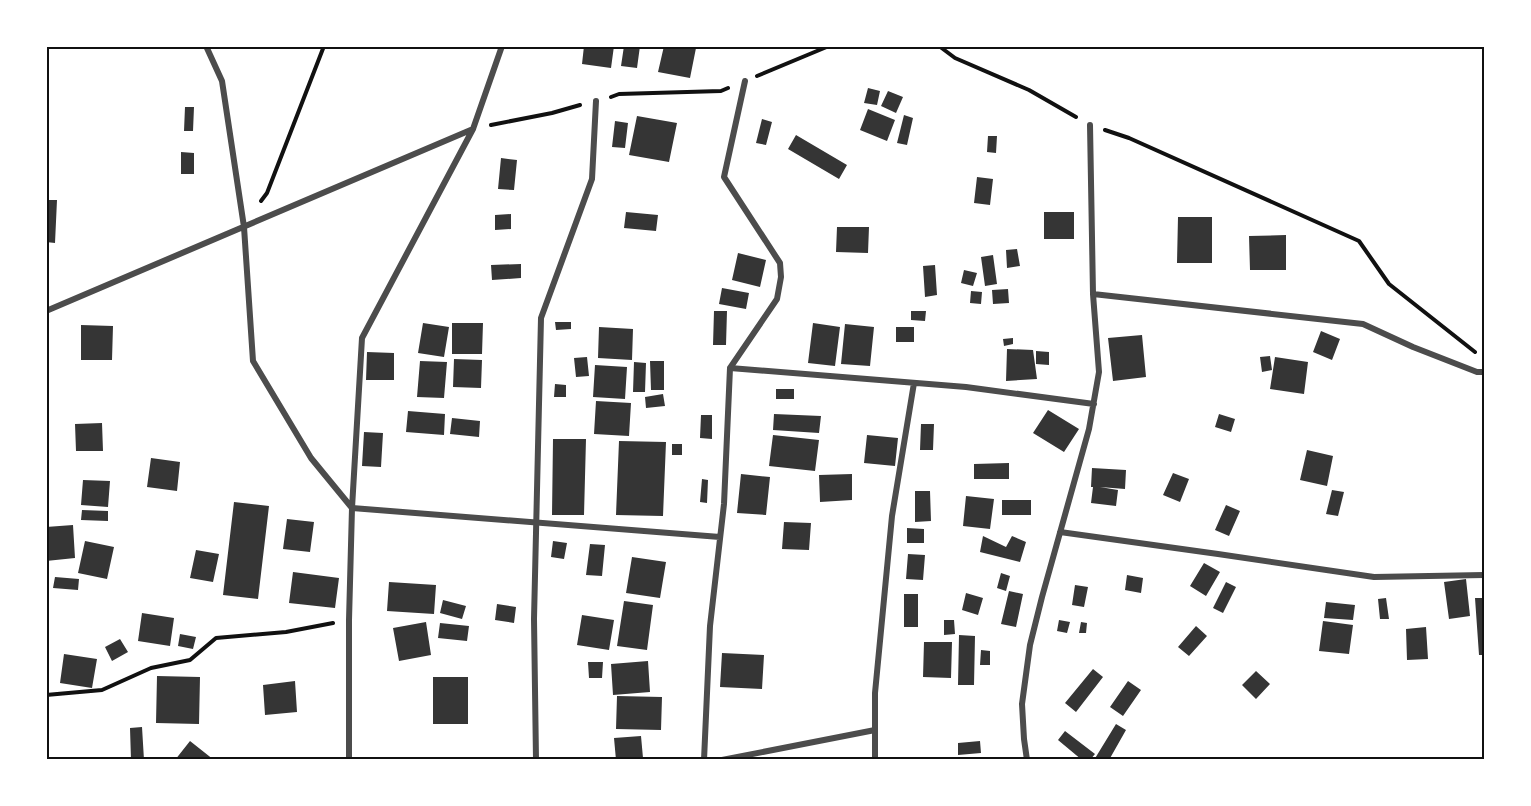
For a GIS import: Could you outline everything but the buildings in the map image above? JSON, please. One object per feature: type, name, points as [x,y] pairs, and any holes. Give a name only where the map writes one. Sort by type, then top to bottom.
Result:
[{"type":"street","points":[[206,46],[222,81],[244,227],[252,361],[310,458],[352,508],[720,537]]},
{"type":"street","points":[[349,759],[352,508],[362,338],[473,129],[502,46]]},
{"type":"street","points":[[704,759],[710,626],[724,504],[730,368],[777,299],[781,277],[780,263],[724,177],[745,81]]},
{"type":"street","points":[[536,759],[534,619],[541,318],[592,179],[596,101]]},
{"type":"street","points":[[1027,759],[1022,704],[1029,657],[1042,597],[1089,429],[1099,372],[1093,294],[1090,125]]},
{"type":"street","points":[[46,310],[473,129]]},
{"type":"street","points":[[1093,294],[1363,324],[1413,347],[1477,372],[1485,372]]},
{"type":"street","points":[[730,368],[995,390],[1094,404]]},
{"type":"street","points":[[875,759],[875,693],[892,516],[914,383]]},
{"type":"street","points":[[1060,532],[1374,577],[1485,575]]},
{"type":"street","points":[[722,759],[875,730]]},
{"type":"path","points":[[244,227],[267,192],[324,46]]},
{"type":"path","points":[[473,129],[552,113],[619,94],[721,91],[829,46]]},
{"type":"path","points":[[939,46],[955,58],[1029,90],[1090,125],[1129,138],[1359,240],[1389,284],[1476,353]]},
{"type":"path","points":[[46,695],[102,690],[151,668],[190,660],[216,638],[286,632],[349,620]]}]
